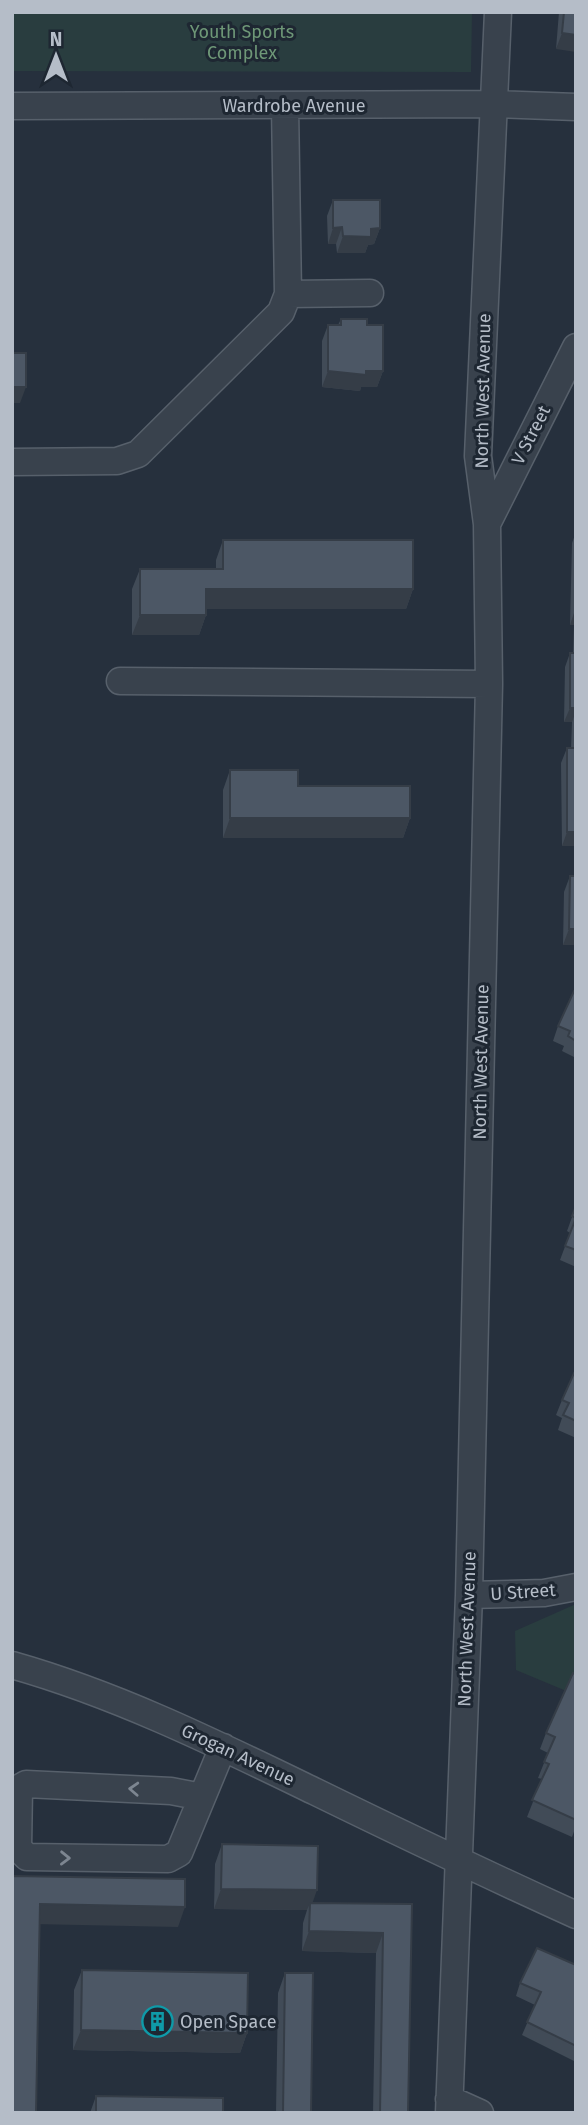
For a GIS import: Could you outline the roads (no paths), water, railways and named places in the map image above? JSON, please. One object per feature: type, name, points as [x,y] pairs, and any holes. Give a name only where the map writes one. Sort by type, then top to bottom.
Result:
[{"type":"street","name":"North West Avenue","points":[[449,2106],[469,1595],[489,684],[486,524],[478,456],[498,12]]},
{"type":"street","name":"Wardrobe Avenue","points":[[12,106],[494,104],[576,107]]},
{"type":"street","points":[[12,462],[117,461],[138,454],[281,313],[288,294],[285,106]]},
{"type":"street","points":[[288,294],[370,293]]},
{"type":"street","name":"V Street","points":[[486,524],[576,347]]},
{"type":"street","points":[[120,681],[489,684]]},
{"type":"street","name":"U Street","points":[[469,1595],[544,1593],[576,1587]]},
{"type":"street","name":"Grogan Avenue","points":[[12,1665],[126,1704],[223,1747],[576,1915]]},
{"type":"street","points":[[202,1797],[158,1790],[26,1784],[19,1788],[18,1848],[27,1857],[168,1859],[179,1853],[223,1747]]},
{"type":"street","points":[[449,2106],[480,2113]]},
{"type":"place","name":"Open Space","points":[[157,2022]]},
{"type":"park label","name":"Youth Sports Complex","points":[[242,42]]}]
